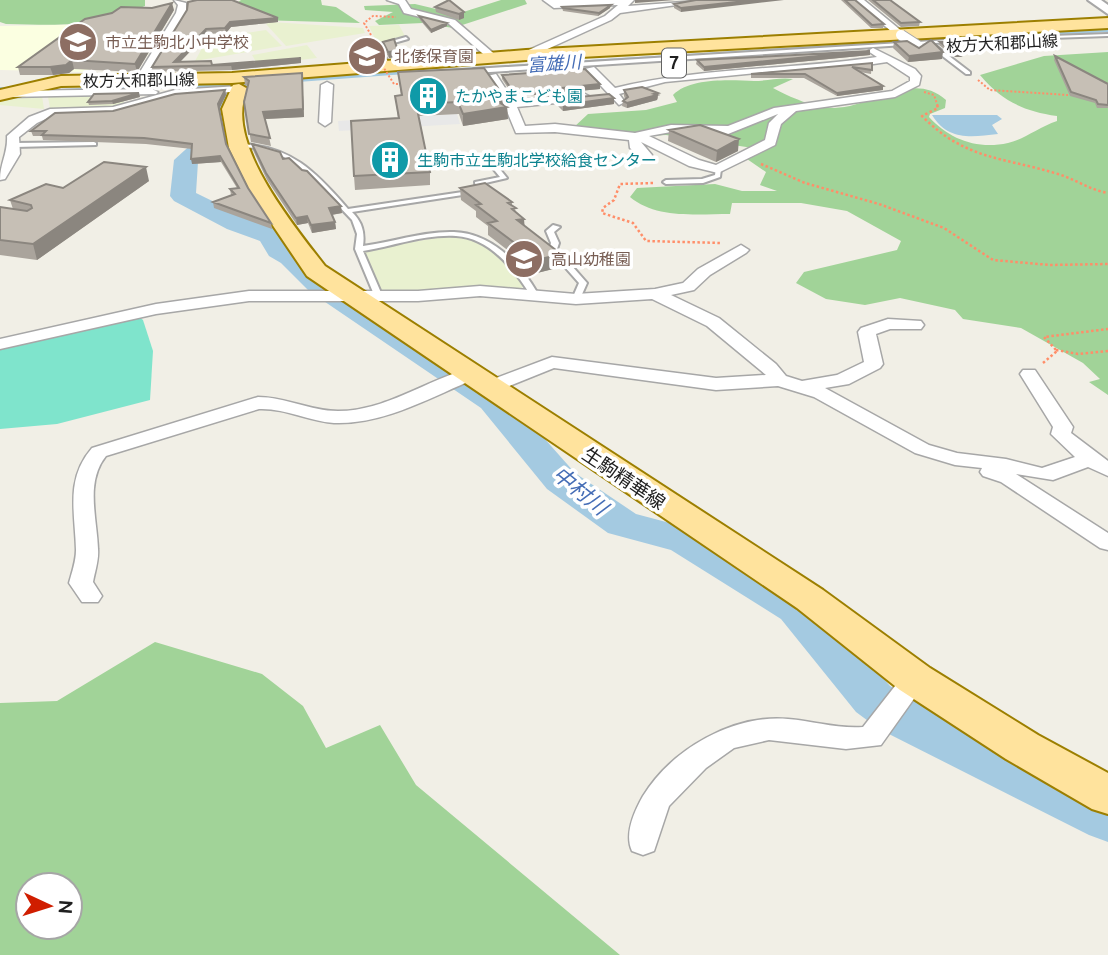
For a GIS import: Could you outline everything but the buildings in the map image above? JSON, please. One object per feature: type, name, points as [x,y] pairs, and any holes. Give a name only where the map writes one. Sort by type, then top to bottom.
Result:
[{"type":"main road","name":"枚方大和郡山線","points":[[236,84],[384,64],[1108,23]]},
{"type":"main road","name":"枚方大和郡山線","points":[[2,89],[43,84],[140,80],[327,85],[713,61],[881,55],[925,47],[1108,37]]},
{"type":"main road","name":"生駒精華線","points":[[236,84],[231,109],[239,146],[264,196],[316,271],[810,599],[915,679],[1022,747],[1108,794]]},
{"type":"street","points":[[140,80],[181,13],[183,5],[178,0]]},
{"type":"street","points":[[391,0],[402,2],[407,11],[452,22],[494,58]]},
{"type":"street","points":[[547,0],[554,5],[591,1],[626,4],[708,0]]},
{"type":"street","points":[[858,0],[900,34],[925,47]]},
{"type":"street","points":[[1094,0],[1108,11]]},
{"type":"street","points":[[526,55],[626,4]]},
{"type":"street","points":[[506,104],[614,96],[665,79],[739,74],[777,68],[820,69],[881,55],[916,76],[915,83],[895,94],[792,108],[754,118],[733,129],[706,131],[678,127],[647,131],[636,137],[634,145],[646,155]]},
{"type":"street","points":[[713,61],[739,74]]},
{"type":"street","points":[[590,69],[602,78],[614,96]]},
{"type":"street","points":[[492,76],[520,130],[555,128],[636,137],[651,140],[694,163],[718,169],[771,142],[775,123],[792,108]]},
{"type":"street","points":[[0,176],[14,155],[13,136],[33,120],[50,113],[114,110],[175,93],[236,84]]},
{"type":"street","points":[[325,122],[327,85]]},
{"type":"street","points":[[2,89],[175,93]]},
{"type":"street","points":[[0,344],[201,301],[311,294],[418,296],[480,291],[576,299],[655,294],[688,287],[704,272],[741,250]]},
{"type":"street","points":[[655,294],[713,322],[769,368],[779,380]]},
{"type":"street","points":[[805,386],[842,380],[874,364],[867,332],[888,324],[915,325]]},
{"type":"street","points":[[90,596],[81,583],[87,552],[84,530],[85,471],[89,461],[99,452],[266,402],[274,401],[315,416],[360,416],[480,380],[552,362],[716,384],[779,380],[805,386],[939,460],[1007,478],[1108,543]]},
{"type":"street","points":[[1029,374],[1063,427],[1061,434],[1108,470]]},
{"type":"street","points":[[922,449],[955,459],[1006,465],[1042,474],[1053,474],[1089,458]]},
{"type":"street","points":[[643,842],[647,811],[701,754],[730,735],[754,728],[809,732],[846,741],[871,737],[915,679]]},
{"type":"lane","points":[[457,76],[954,41],[1108,37]]},
{"type":"lane","points":[[384,64],[377,46],[407,38]]},
{"type":"lane","points":[[925,47],[968,73]]},
{"type":"lane","points":[[15,145],[94,144]]},
{"type":"lane","points":[[239,146],[255,145],[290,158],[307,168],[355,219],[361,234],[354,295]]},
{"type":"lane","points":[[346,211],[480,191],[477,183],[504,178],[492,163],[440,156],[440,153]]},
{"type":"lane","points":[[666,182],[711,180],[718,176],[718,169]]},
{"type":"lane","points":[[556,227],[550,231],[555,243],[553,249],[583,283],[576,299]]},
{"type":"lane","points":[[359,250],[463,235],[492,246],[527,281],[534,295]]},
{"type":"path","points":[[377,46],[364,23],[373,16],[406,18]]},
{"type":"path","points":[[384,64],[394,84],[407,84]]},
{"type":"path","points":[[968,73],[990,90],[1068,95]]},
{"type":"path","points":[[915,83],[937,98],[937,109],[923,113],[922,116],[951,143],[983,159],[1014,162],[1073,179],[1088,189],[1108,193]]},
{"type":"path","points":[[742,158],[781,170],[805,183],[879,204],[944,228],[993,260],[1051,265],[1108,264]]},
{"type":"path","points":[[666,182],[620,184],[615,191],[614,200],[603,208],[602,213],[633,223],[646,241],[707,241],[741,250]]},
{"type":"path","points":[[1108,329],[1044,337],[1056,349],[1079,354],[1108,351]]},
{"type":"path","points":[[1029,374],[1056,349]]},
{"type":"shaded area","points":[[271,22],[363,28],[365,33],[286,46],[266,24]]},
{"type":"shaded area","name":"市立生駒北小中学校","points":[[166,23],[147,56],[106,59],[85,72],[0,70],[0,26]]},
{"type":"shaded area","points":[[399,25],[405,36],[378,45],[369,26]]},
{"type":"shaded area","points":[[266,30],[282,46],[195,61],[207,39]]},
{"type":"shaded area","points":[[307,45],[317,58],[258,65],[252,55]]},
{"type":"shaded area","points":[[129,94],[121,106],[50,108],[48,97]]},
{"type":"shaded area","points":[[14,95],[42,96],[44,109],[0,105],[0,99]]},
{"type":"shaded area","points":[[457,114],[460,124],[339,131],[338,121]]},
{"type":"shaded area","points":[[455,235],[489,246],[526,286],[518,289],[485,286],[419,293],[381,291],[363,250]]},
{"type":"green space","points":[[0,0],[145,0],[145,6],[93,22],[61,25],[6,24],[0,22]]},
{"type":"green space","points":[[241,0],[321,0],[322,5],[336,7],[360,23],[259,20],[237,3]]},
{"type":"green space","points":[[501,0],[525,0],[527,4],[453,28],[423,23],[379,25],[375,21],[393,12],[365,10],[364,6],[415,4],[457,14]]},
{"type":"green space","points":[[1108,52],[1108,395],[1089,382],[1100,379],[1083,363],[1021,328],[963,319],[955,310],[900,298],[865,305],[826,299],[796,283],[804,272],[897,250],[901,241],[847,211],[801,203],[732,203],[730,214],[677,214],[652,209],[630,197],[637,188],[715,184],[742,191],[777,191],[760,185],[766,172],[747,159],[753,148],[666,135],[646,136],[573,128],[588,114],[646,110],[677,102],[673,95],[680,89],[700,82],[793,79],[773,88],[826,108],[849,106],[906,89],[920,88],[933,92],[946,100],[945,108],[930,114],[929,117],[937,125],[964,141],[997,145],[1020,139],[1057,121],[1057,116],[1023,108],[997,92],[980,75],[1044,56]]},
{"type":"green space","points":[[139,317],[143,320],[153,351],[150,400],[57,424],[0,429],[0,349]]},
{"type":"green space","points":[[155,642],[262,674],[303,706],[326,748],[380,725],[416,785],[620,955],[0,955],[0,703],[57,701]]},
{"type":"water","points":[[1108,28],[1108,32],[595,63],[566,62],[232,87],[0,91],[0,87],[59,89],[201,84]]},
{"type":"water","points":[[932,115],[997,115],[1002,119],[992,125],[998,134],[969,136],[945,129]]},
{"type":"waterway","name":"中村川","points":[[226,85],[222,106],[224,135],[204,145],[186,160],[183,196],[236,223],[271,236],[279,250],[291,257],[319,285],[493,401],[561,481],[622,524],[685,540],[797,608],[873,699],[897,715],[1108,819]]},
{"type":"place","name":"市立生駒北小中学校","points":[[78,42]]},
{"type":"place","name":"北倭保育園","points":[[367,56]]},
{"type":"place","name":"たかやまこども園","points":[[428,96]]},
{"type":"place","name":"生駒市立生駒北学校給食センター","points":[[390,160]]},
{"type":"place","name":"高山幼稚園","points":[[524,259]]},
{"type":"water label","name":"富雄川","points":[[554,64]]}]
